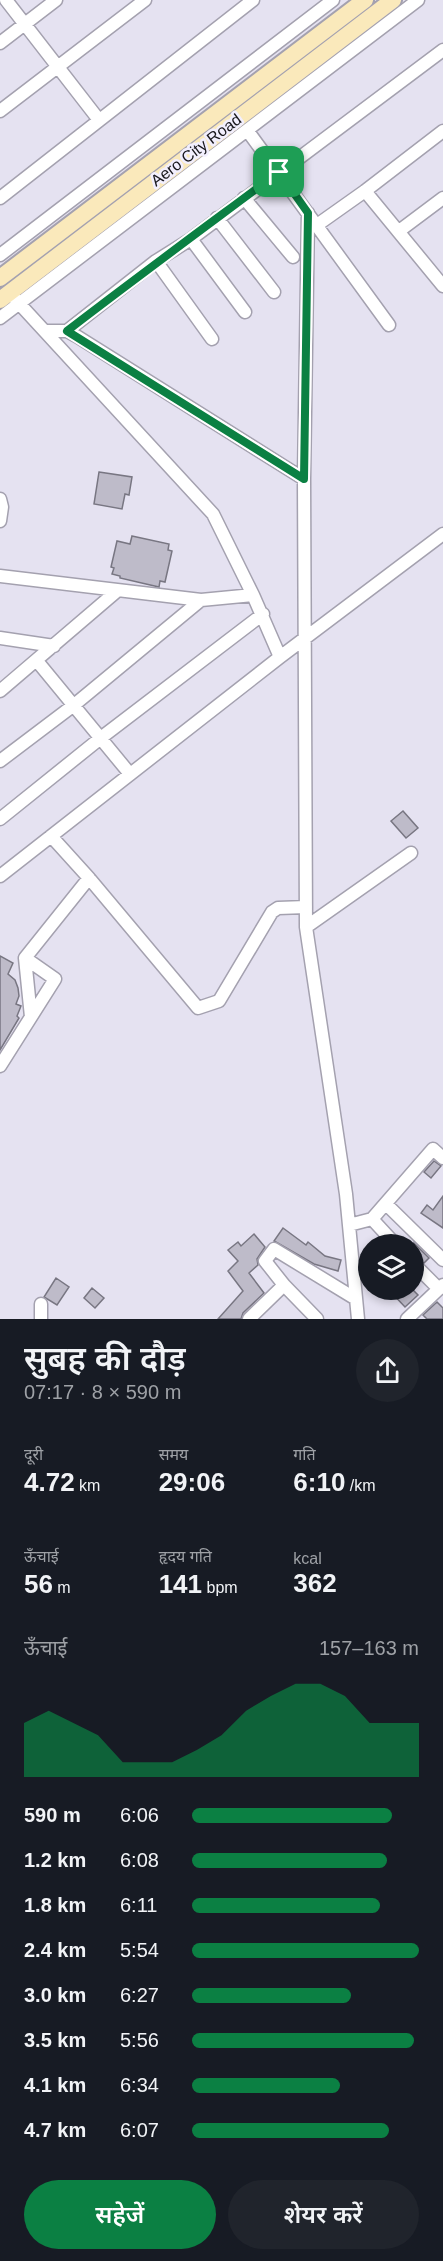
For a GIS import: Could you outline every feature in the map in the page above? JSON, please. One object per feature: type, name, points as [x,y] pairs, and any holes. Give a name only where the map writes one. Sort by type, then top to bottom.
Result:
[{"type":"street","points":[[6,0],[99,120]]},
{"type":"street","points":[[0,43],[56,0]]},
{"type":"street","points":[[0,111],[144,0]]},
{"type":"street","points":[[0,198],[253,0]]},
{"type":"street","points":[[0,255],[333,0],[343,16]]},
{"type":"street","name":"Aero City Road","points":[[0,278],[365,0]]},
{"type":"street","name":"Aero City Road","points":[[10,299],[393,0]]},
{"type":"street","points":[[0,318],[10,299],[247,130],[418,0]]},
{"type":"street","points":[[67,331],[156,261],[191,239],[443,50]]},
{"type":"street","points":[[247,130],[389,325]]},
{"type":"street","points":[[317,225],[443,131]]},
{"type":"street","points":[[365,191],[443,286]]},
{"type":"street","points":[[244,198],[293,257]]},
{"type":"street","points":[[399,231],[443,198]]},
{"type":"street","points":[[308,213],[304,479],[306,927],[349,1225],[358,1319]]},
{"type":"street","points":[[217,218],[274,292]]},
{"type":"street","points":[[191,239],[245,312]]},
{"type":"street","points":[[156,261],[212,339]]},
{"type":"street","points":[[10,299],[46,331],[213,514],[263,614],[280,657]]},
{"type":"street","points":[[46,331],[67,331],[304,479]]},
{"type":"street","points":[[0,499],[2,507],[0,520]]},
{"type":"street","points":[[0,876],[280,657],[443,534]]},
{"type":"street","points":[[0,576],[201,600],[254,595]]},
{"type":"street","points":[[0,691],[117,591]]},
{"type":"street","points":[[0,760],[74,705],[201,600]]},
{"type":"street","points":[[0,819],[102,737],[263,614]]},
{"type":"street","points":[[0,638],[54,646]]},
{"type":"street","points":[[37,661],[102,737],[130,774]]},
{"type":"street","points":[[51,836],[198,1008],[219,1001],[272,912],[278,908],[306,907]]},
{"type":"street","points":[[306,927],[411,853]]},
{"type":"street","points":[[31,1017],[25,958],[89,878]]},
{"type":"street","points":[[0,1066],[55,979],[25,958]]},
{"type":"street","points":[[349,1225],[372,1220],[434,1149],[443,1158]]},
{"type":"street","points":[[386,1204],[443,1260]]},
{"type":"street","points":[[372,1220],[385,1234]]},
{"type":"street","points":[[317,1319],[284,1286],[265,1261],[274,1249],[356,1299]]},
{"type":"street","points":[[408,1319],[441,1287],[424,1273]]},
{"type":"street","points":[[249,1319],[284,1286]]},
{"type":"street","points":[[41,1304],[41,1319]]},
{"type":"building","points":[[99,472],[132,477],[129,495],[125,494],[122,509],[94,504]]},
{"type":"building","points":[[132,536],[169,544],[168,550],[172,551],[165,582],[160,581],[159,587],[112,574],[114,568],[111,567],[117,541],[130,544]]},
{"type":"building","points":[[403,811],[418,828],[406,838],[391,821]]},
{"type":"building","points":[[0,956],[13,963],[8,974],[15,980],[19,996],[16,1004],[21,1006],[17,1016],[19,1018],[0,1050]]},
{"type":"building","points":[[434,1161],[441,1166],[431,1178],[424,1172]]},
{"type":"building","points":[[443,1196],[443,1228],[421,1213],[427,1205],[433,1210]]},
{"type":"building","points":[[283,1228],[306,1245],[308,1242],[325,1256],[341,1260],[338,1271],[314,1264],[274,1241]]},
{"type":"building","points":[[254,1234],[265,1247],[257,1259],[258,1265],[249,1273],[264,1293],[243,1313],[241,1319],[218,1319],[243,1291],[228,1271],[238,1261],[228,1250],[238,1242],[241,1246]]},
{"type":"building","points":[[424,1253],[429,1258],[424,1263]]},
{"type":"building","points":[[56,1278],[69,1287],[57,1305],[44,1297]]},
{"type":"building","points":[[92,1288],[104,1298],[95,1308],[84,1298]]},
{"type":"building","points":[[398,1300],[413,1300],[405,1307]]},
{"type":"building","points":[[437,1302],[443,1308],[443,1319],[427,1319],[423,1315]]},
{"type":"route","points":[[279,172],[308,213],[304,479],[67,331],[156,261],[191,239],[279,172]]}]
